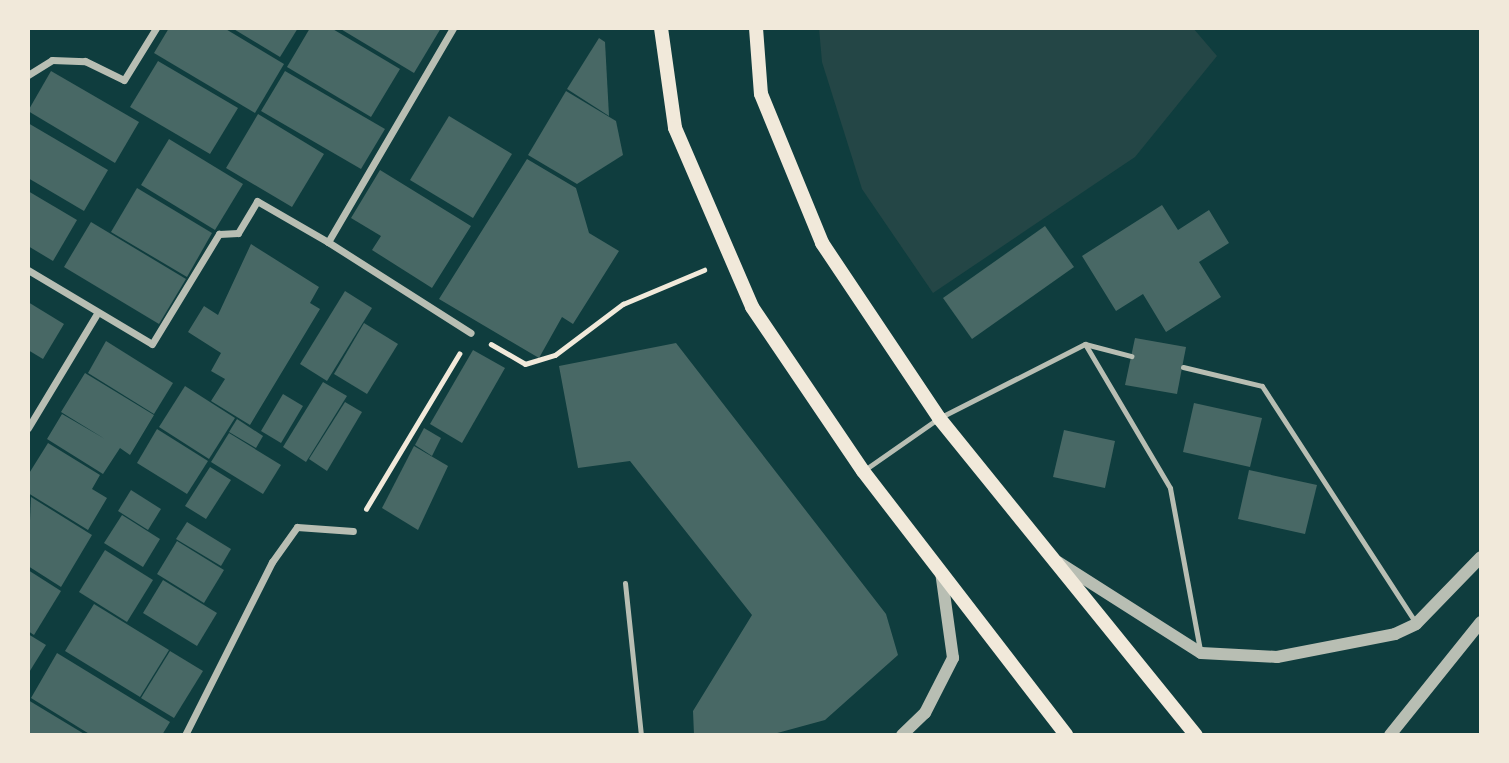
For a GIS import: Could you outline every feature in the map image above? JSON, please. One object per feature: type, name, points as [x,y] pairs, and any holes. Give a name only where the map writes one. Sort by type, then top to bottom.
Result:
[{"type":"main road","points":[[661,28],[675,128],[727,261],[863,471],[1066,735]]},
{"type":"main road","points":[[756,28],[761,94],[822,243],[939,418],[1044,553],[1196,735]]},
{"type":"street","points":[[28,75],[52,60],[86,61],[124,80],[156,28]]},
{"type":"street","points":[[328,243],[453,28]]},
{"type":"street","points":[[28,270],[152,344],[219,234],[238,233],[257,201],[471,333]]},
{"type":"street","points":[[28,428],[98,312]]},
{"type":"street","points":[[185,735],[272,562],[297,527],[353,531]]},
{"type":"street","points":[[1044,553],[1201,653],[1278,657],[1395,634],[1416,624],[1481,557]]},
{"type":"street","points":[[902,735],[925,713],[953,658],[940,568]]},
{"type":"street","points":[[1390,735],[1481,622]]},
{"type":"lane","points":[[1085,344],[1170,488],[1201,653]]},
{"type":"lane","points":[[863,471],[939,418],[1085,344],[1131,356]]},
{"type":"lane","points":[[1183,367],[1262,386],[1416,624]]},
{"type":"lane","points":[[625,583],[641,735]]},
{"type":"path","points":[[353,531],[471,333],[525,363],[555,355],[623,304],[727,261]]},
{"type":"shaded area","points":[[819,28],[1193,28],[1217,56],[1135,157],[933,293],[862,189],[822,62]]},
{"type":"building","points":[[169,28],[224,28],[284,64],[255,113],[154,53]]},
{"type":"building","points":[[232,28],[298,28],[280,57]]},
{"type":"building","points":[[310,28],[331,28],[400,69],[371,117],[287,67]]},
{"type":"building","points":[[339,28],[441,28],[414,73]]},
{"type":"building","points":[[599,38],[605,42],[609,116],[567,89]]},
{"type":"building","points":[[158,61],[238,108],[210,154],[130,107]]},
{"type":"building","points":[[51,71],[139,122],[115,163],[28,111]]},
{"type":"building","points":[[285,71],[385,129],[361,169],[261,111]]},
{"type":"building","points":[[566,91],[616,121],[623,155],[577,184],[528,155]]},
{"type":"building","points":[[258,114],[324,154],[292,207],[226,168]]},
{"type":"building","points":[[449,116],[512,154],[473,218],[410,180]]},
{"type":"building","points":[[28,123],[108,170],[84,211],[28,178]]},
{"type":"building","points":[[169,139],[243,184],[215,230],[141,185]]},
{"type":"building","points":[[527,159],[576,188],[589,233],[619,251],[573,324],[562,317],[539,358],[439,299]]},
{"type":"building","points":[[380,170],[471,226],[432,288],[372,250],[381,236],[351,218]]},
{"type":"building","points":[[137,188],[212,233],[187,277],[111,232]]},
{"type":"building","points":[[28,191],[77,220],[53,261],[28,246]]},
{"type":"building","points":[[1162,205],[1178,230],[1209,210],[1229,243],[1199,262],[1221,297],[1166,332],[1143,294],[1116,311],[1082,256]]},
{"type":"building","points":[[91,222],[186,279],[159,324],[64,267]]},
{"type":"building","points":[[1045,226],[1074,267],[972,339],[943,298]]},
{"type":"building","points":[[251,244],[319,287],[310,303],[320,309],[250,425],[211,401],[225,379],[211,371],[221,353],[188,332],[204,306],[218,315]]},
{"type":"building","points":[[345,291],[372,308],[327,381],[300,364]]},
{"type":"building","points":[[28,302],[64,324],[43,359],[28,350]]},
{"type":"building","points":[[364,323],[398,344],[367,394],[334,374]]},
{"type":"building","points":[[1135,338],[1186,347],[1177,394],[1125,385]]},
{"type":"building","points":[[106,341],[173,383],[154,414],[88,373]]},
{"type":"building","points":[[676,343],[886,614],[898,655],[825,720],[770,735],[694,735],[693,711],[752,615],[630,461],[578,468],[559,366]]},
{"type":"building","points":[[473,350],[505,368],[462,443],[430,424]]},
{"type":"building","points":[[85,373],[154,415],[130,455],[120,448],[103,474],[47,439],[62,414],[105,439],[61,412]]},
{"type":"building","points":[[323,382],[347,396],[306,462],[283,447]]},
{"type":"building","points":[[185,386],[235,418],[209,459],[159,427]]},
{"type":"building","points":[[283,394],[303,406],[281,443],[261,431]]},
{"type":"building","points":[[345,402],[362,412],[327,471],[309,459]]},
{"type":"building","points":[[1194,403],[1262,418],[1250,467],[1183,452]]},
{"type":"building","points":[[237,419],[263,436],[256,448],[229,432]]},
{"type":"building","points":[[424,428],[441,438],[432,456],[415,445]]},
{"type":"building","points":[[157,429],[208,461],[187,494],[137,463]]},
{"type":"building","points":[[1064,430],[1115,441],[1105,488],[1053,477]]},
{"type":"building","points":[[229,433],[281,465],[263,494],[211,462]]},
{"type":"building","points":[[48,443],[100,475],[92,489],[107,498],[88,530],[28,493],[28,475]]},
{"type":"building","points":[[414,446],[448,466],[418,530],[382,508]]},
{"type":"building","points":[[210,467],[231,480],[206,519],[185,506]]},
{"type":"building","points":[[1249,470],[1317,485],[1305,534],[1238,519]]},
{"type":"building","points":[[131,490],[161,509],[148,530],[118,511]]},
{"type":"building","points":[[31,497],[92,535],[61,587],[28,566]]},
{"type":"building","points":[[122,515],[160,539],[143,567],[104,543]]},
{"type":"building","points":[[187,522],[231,549],[221,566],[176,539]]},
{"type":"building","points":[[177,541],[224,570],[204,603],[157,574]]},
{"type":"building","points":[[105,550],[153,580],[127,622],[79,592]]},
{"type":"building","points":[[28,570],[61,591],[34,635],[28,631]]},
{"type":"building","points":[[163,580],[217,613],[197,646],[143,613]]},
{"type":"building","points":[[94,604],[169,650],[140,697],[65,651]]},
{"type":"building","points":[[28,634],[46,645],[28,674]]},
{"type":"building","points":[[170,651],[203,671],[174,718],[141,698]]},
{"type":"building","points":[[57,653],[170,722],[162,735],[91,735],[31,698]]},
{"type":"building","points":[[28,700],[86,735],[28,735]]}]
